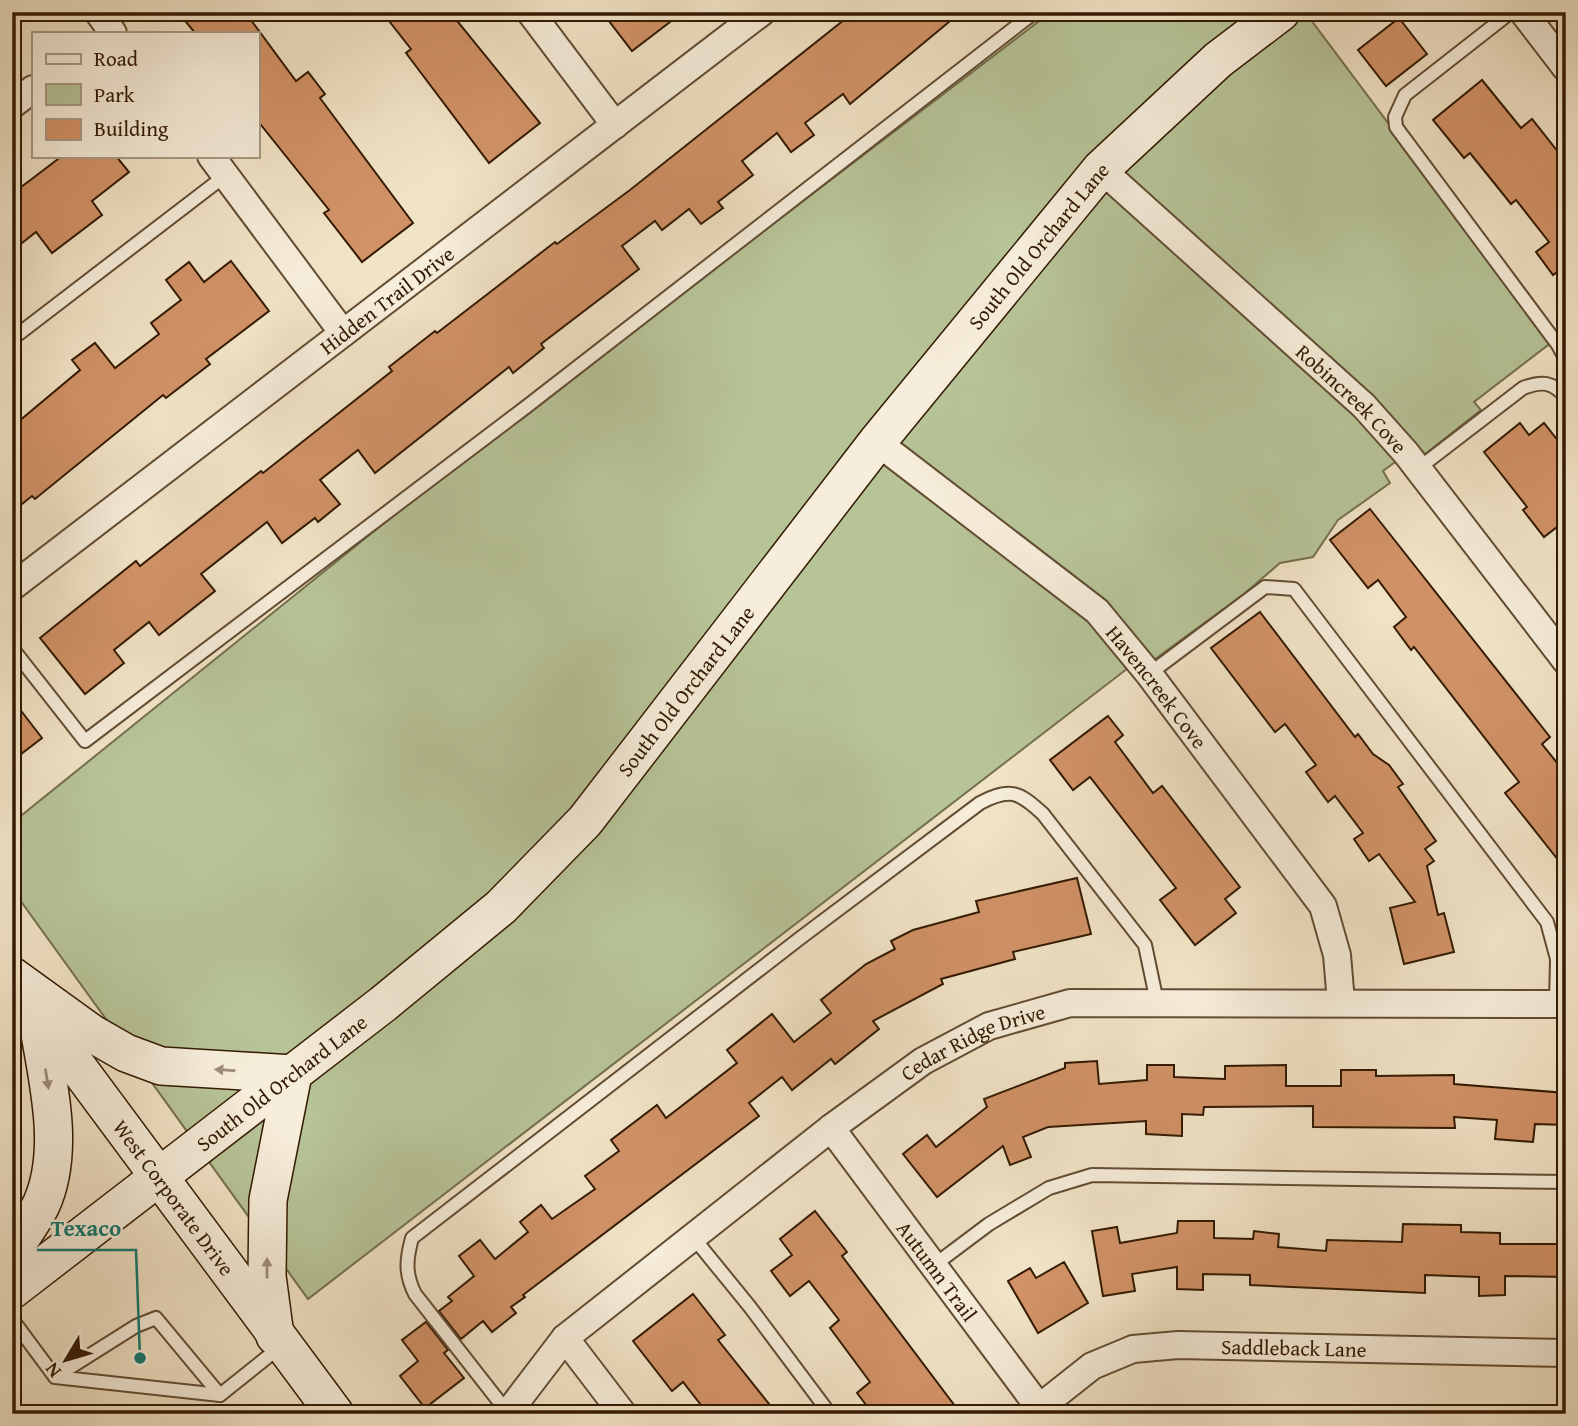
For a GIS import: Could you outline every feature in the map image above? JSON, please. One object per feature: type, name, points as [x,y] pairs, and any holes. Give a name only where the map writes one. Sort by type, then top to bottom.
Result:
[{"type":"street","points":[[530,12],[615,125]]},
{"type":"street","name":"South Old Orchard Lane","points":[[12,1290],[293,1074],[501,907],[584,821],[877,442],[1101,169],[1218,60],[1281,12]]},
{"type":"street","points":[[1523,12],[1566,68]]},
{"type":"street","name":"Hidden Trail Drive","points":[[12,587],[615,125],[753,15]]},
{"type":"street","points":[[12,105],[32,90]]},
{"type":"street","points":[[218,165],[343,334]]},
{"type":"street","name":"Robincreek Cove","points":[[1101,169],[1364,406],[1419,468],[1566,661]]},
{"type":"street","name":"Havencreek Cove","points":[[877,442],[1097,611],[1149,674],[1323,906],[1337,955],[1341,1002]]},
{"type":"street","points":[[12,978],[91,1033],[126,1053],[161,1066],[293,1074],[268,1200],[267,1276],[278,1341]]},
{"type":"street","name":"West Corporate Drive","points":[[12,978],[278,1341],[335,1414]]},
{"type":"street","name":"Cedar Ridge Drive","points":[[508,1414],[565,1338],[831,1128],[923,1061],[989,1026],[1070,1003],[1561,1004]]},
{"type":"street","points":[[12,1251],[41,1204],[51,1172],[53,1137],[37,1011]]},
{"type":"street","name":"Autumn Trail","points":[[831,1128],[1042,1411]]},
{"type":"street","points":[[565,1338],[623,1414]]},
{"type":"street","name":"Saddleback Lane","points":[[1042,1411],[1093,1366],[1133,1349],[1178,1345],[1566,1353]]},
{"type":"lane","points":[[12,648],[85,741],[526,407],[1035,12]]},
{"type":"lane","points":[[1511,12],[1405,95],[1395,117],[1396,127],[1558,345],[1566,360]]},
{"type":"lane","points":[[12,339],[218,165]]},
{"type":"lane","points":[[1419,468],[1523,388],[1539,382],[1563,387]]},
{"type":"lane","points":[[1149,674],[1265,587],[1294,589],[1547,922],[1557,959],[1561,1004]]},
{"type":"lane","points":[[508,1414],[415,1294],[408,1280],[406,1260],[412,1238],[827,917],[980,803],[1001,792],[1024,796],[1043,814],[1145,945],[1157,1002]]},
{"type":"lane","points":[[933,1266],[989,1224],[1049,1188],[1093,1175],[1566,1182]]},
{"type":"lane","points":[[693,1237],[750,1307],[830,1414]]},
{"type":"lane","points":[[55,1377],[136,1326],[156,1318],[220,1395]]},
{"type":"lane","points":[[12,1320],[55,1377],[220,1395],[278,1341]]},
{"type":"green space","points":[[1051,12],[1305,12],[1552,342],[1474,402],[1481,410],[1420,458],[1414,448],[1383,471],[1390,483],[1338,520],[1313,557],[1280,563],[1244,594],[1151,662],[1145,655],[308,1299],[12,889],[12,823],[445,474]]},
{"type":"building","points":[[199,12],[245,12],[296,81],[308,72],[325,94],[320,98],[413,223],[362,262],[324,213],[329,210],[259,122],[259,32],[194,32],[186,22]]},
{"type":"building","points":[[382,12],[450,12],[540,123],[489,163],[406,53],[411,49]]},
{"type":"building","points":[[602,12],[683,12],[632,51]]},
{"type":"building","points":[[854,12],[961,12],[850,104],[843,94],[805,123],[814,135],[791,152],[777,133],[742,161],[753,175],[718,202],[723,208],[701,224],[689,209],[662,230],[655,221],[622,246],[639,269],[541,344],[544,348],[513,373],[509,367],[375,473],[358,450],[320,480],[340,504],[318,522],[315,518],[282,543],[267,522],[201,574],[215,591],[159,635],[149,622],[114,650],[124,663],[85,694],[40,638],[136,561],[140,566],[261,471],[263,473],[392,371],[389,367],[435,331],[437,333],[555,242],[557,244],[630,190]]},
{"type":"building","points":[[1399,18],[1427,54],[1386,86],[1358,50]]},
{"type":"building","points":[[1482,80],[1521,128],[1532,119],[1566,162],[1566,265],[1553,275],[1536,252],[1549,242],[1516,200],[1511,204],[1470,153],[1464,158],[1433,120]]},
{"type":"building","points":[[59,158],[118,158],[129,172],[92,201],[102,215],[52,253],[36,232],[12,251],[12,194]]},
{"type":"building","points":[[231,261],[269,311],[206,359],[210,364],[166,398],[163,395],[35,499],[32,496],[12,512],[12,427],[80,370],[72,360],[95,343],[115,368],[159,334],[151,323],[181,300],[166,280],[189,262],[204,282]]},
{"type":"building","points":[[1520,423],[1529,435],[1544,423],[1566,451],[1566,520],[1544,537],[1523,510],[1527,507],[1484,452]]},
{"type":"building","points":[[1370,509],[1550,737],[1542,744],[1566,774],[1566,870],[1505,793],[1519,782],[1414,647],[1411,650],[1394,627],[1406,617],[1378,580],[1368,588],[1330,540]]},
{"type":"building","points":[[1260,612],[1355,737],[1358,734],[1373,754],[1389,765],[1403,784],[1398,787],[1436,841],[1425,849],[1434,861],[1427,866],[1438,915],[1444,913],[1454,952],[1404,964],[1390,908],[1415,902],[1379,854],[1369,861],[1354,839],[1363,833],[1335,796],[1328,802],[1306,772],[1316,765],[1285,724],[1275,732],[1211,648]]},
{"type":"building","points":[[12,699],[42,738],[21,754],[12,743]]},
{"type":"building","points":[[1108,716],[1123,735],[1115,742],[1153,793],[1162,786],[1240,887],[1225,899],[1236,913],[1195,945],[1160,900],[1176,888],[1090,777],[1073,790],[1050,760]]},
{"type":"building","points":[[1077,878],[1091,934],[1013,952],[1015,959],[941,979],[943,984],[873,1021],[879,1029],[835,1064],[831,1059],[792,1090],[782,1077],[749,1103],[759,1116],[523,1295],[525,1297],[511,1307],[516,1313],[492,1332],[483,1321],[461,1339],[439,1311],[452,1301],[448,1297],[474,1276],[459,1256],[480,1240],[495,1259],[528,1232],[520,1222],[541,1205],[552,1219],[595,1189],[585,1176],[619,1151],[611,1140],[657,1105],[666,1118],[737,1063],[727,1050],[772,1014],[794,1042],[831,1013],[821,1000],[866,964],[895,949],[891,941],[913,930],[979,912],[976,901]]},
{"type":"building","points":[[1097,1061],[1099,1084],[1147,1080],[1147,1065],[1174,1065],[1174,1077],[1225,1079],[1225,1066],[1286,1065],[1286,1086],[1341,1086],[1341,1070],[1376,1070],[1376,1076],[1454,1075],[1454,1084],[1566,1093],[1566,1125],[1535,1124],[1533,1142],[1495,1139],[1497,1120],[1454,1117],[1455,1128],[1313,1127],[1313,1106],[1204,1107],[1203,1115],[1182,1114],[1182,1136],[1146,1134],[1146,1121],[1048,1127],[1023,1137],[1031,1157],[1010,1165],[1003,1146],[937,1197],[903,1154],[927,1135],[936,1147],[987,1107],[984,1099],[1065,1068],[1065,1063]]},
{"type":"building","points":[[815,1211],[847,1252],[842,1256],[961,1414],[873,1414],[857,1393],[870,1382],[830,1328],[839,1320],[809,1281],[790,1296],[771,1271],[792,1255],[780,1239]]},
{"type":"building","points":[[1178,1221],[1214,1221],[1214,1238],[1253,1239],[1254,1231],[1279,1234],[1278,1247],[1326,1251],[1327,1240],[1402,1242],[1403,1224],[1461,1225],[1461,1232],[1500,1233],[1500,1244],[1566,1244],[1566,1277],[1505,1276],[1505,1295],[1479,1296],[1479,1277],[1425,1275],[1425,1293],[1250,1285],[1250,1275],[1203,1274],[1203,1290],[1177,1289],[1177,1267],[1132,1274],[1135,1291],[1103,1296],[1092,1231],[1117,1227],[1120,1243],[1177,1233]]},
{"type":"building","points":[[1064,1262],[1088,1303],[1038,1333],[1008,1281],[1030,1268],[1036,1278]]},
{"type":"building","points":[[693,1294],[725,1335],[718,1340],[777,1414],[708,1414],[683,1382],[672,1391],[633,1341]]},
{"type":"building","points":[[426,1322],[448,1350],[444,1353],[464,1378],[425,1408],[400,1376],[418,1361],[402,1340]]},
{"type":"place","name":"Texaco","points":[[140,1358]]}]
